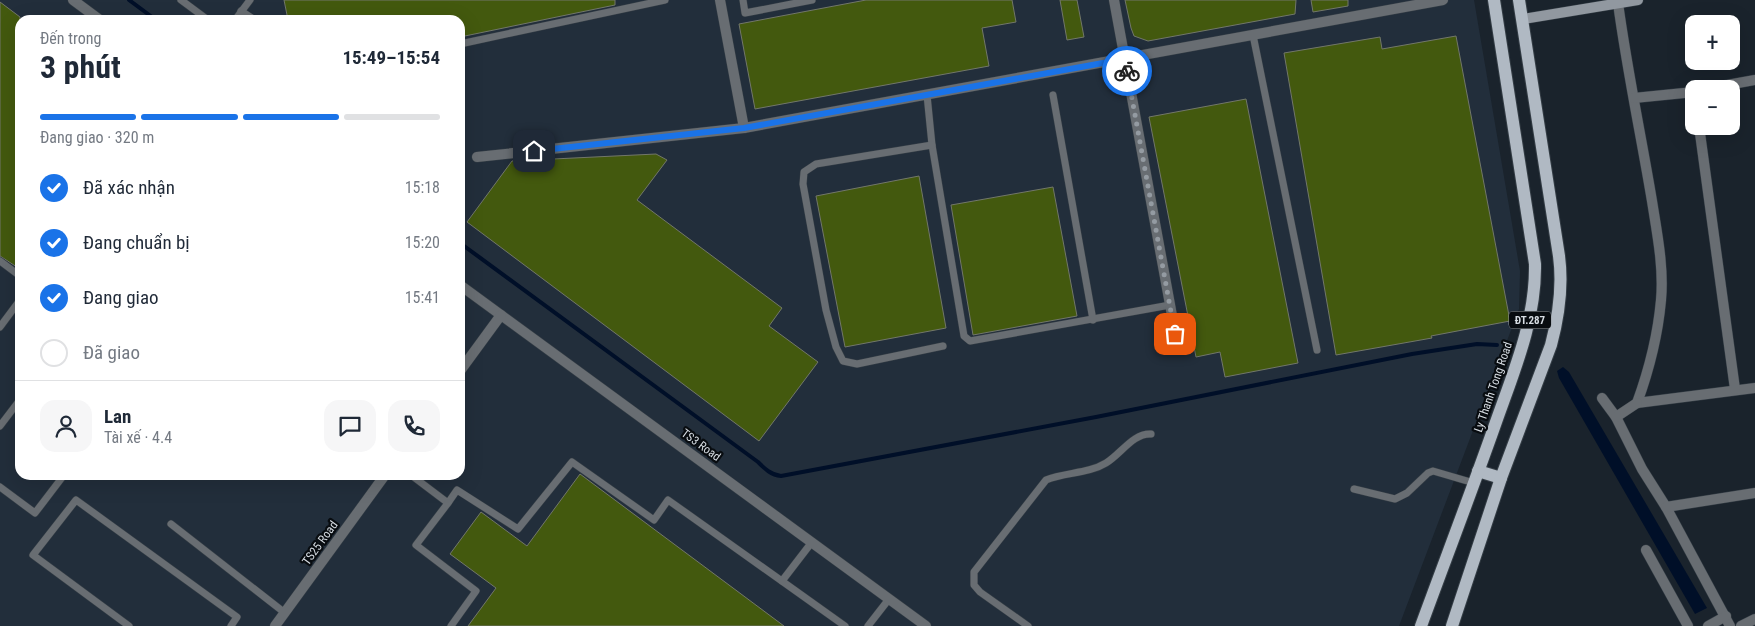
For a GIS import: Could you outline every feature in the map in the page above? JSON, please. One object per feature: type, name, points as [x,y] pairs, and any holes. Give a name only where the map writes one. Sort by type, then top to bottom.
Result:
[{"type":"main road","name":"Ly Thanh Tong Road","points":[[1421,626],[1476,477],[1517,361],[1532,312],[1536,277],[1535,264],[1494,0]]},
{"type":"main road","name":"ĐT.287","points":[[1452,626],[1501,478],[1550,345],[1557,323],[1560,298],[1559,256],[1519,0]]},
{"type":"main road","points":[[1476,477],[1501,478]]},
{"type":"street","points":[[73,0],[93,15]]},
{"type":"street","points":[[720,0],[744,128]]},
{"type":"street","points":[[1114,0],[1178,348]]},
{"type":"street","points":[[477,157],[744,128],[1443,0]]},
{"type":"street","points":[[1523,19],[1638,0]]},
{"type":"street","points":[[1618,3],[1627,68],[1634,98],[1656,230],[1661,298],[1649,364],[1637,403]]},
{"type":"street","points":[[1740,83],[1755,80]]},
{"type":"street","points":[[1634,98],[1685,93]]},
{"type":"street","points":[[1700,135],[1735,389]]},
{"type":"street","name":"TS3 Road","points":[[465,289],[926,626]]},
{"type":"street","points":[[465,364],[501,315]]},
{"type":"street","points":[[1616,417],[1637,403],[1697,396],[1735,389],[1755,388]]},
{"type":"street","points":[[1602,398],[1616,417],[1642,469],[1666,507],[1728,621],[1708,626]]},
{"type":"street","name":"TS25 Road","points":[[275,626],[381,480]]},
{"type":"street","points":[[1666,507],[1755,493]]},
{"type":"street","points":[[1646,550],[1688,626]]},
{"type":"street","points":[[1741,626],[1755,619]]},
{"type":"lane","points":[[181,0],[201,15]]},
{"type":"lane","points":[[238,15],[250,0]]},
{"type":"lane","points":[[465,43],[665,0]]},
{"type":"lane","points":[[743,0],[745,13],[812,0]]},
{"type":"lane","points":[[241,11],[247,15]]},
{"type":"lane","points":[[1253,35],[1317,350]]},
{"type":"lane","points":[[927,95],[932,145],[964,336],[967,340],[1092,320],[1170,305]]},
{"type":"lane","points":[[1053,95],[1092,320]]},
{"type":"lane","points":[[932,145],[816,164],[804,172],[803,184],[826,310],[836,347],[843,361],[857,364],[943,346]]},
{"type":"lane","points":[[0,261],[15,272]]},
{"type":"lane","points":[[0,327],[15,307]]},
{"type":"lane","points":[[0,426],[15,406]]},
{"type":"lane","points":[[1028,626],[980,592],[974,585],[974,572],[1046,480],[1058,475],[1091,469],[1106,463],[1137,437],[1151,434]]},
{"type":"lane","points":[[451,626],[476,591],[416,545],[457,490],[518,529],[572,462],[654,520],[668,500],[845,626]]},
{"type":"lane","points":[[1354,489],[1395,499],[1407,493],[1432,471],[1476,477]]},
{"type":"lane","points":[[0,487],[35,513],[60,480]]},
{"type":"lane","points":[[417,480],[448,503]]},
{"type":"lane","points":[[129,626],[33,555],[76,500],[237,617],[230,626]]},
{"type":"lane","points":[[171,524],[285,613]]},
{"type":"lane","points":[[782,581],[812,542]]},
{"type":"lane","points":[[868,626],[889,599]]},
{"type":"shaded area","points":[[0,0],[1474,0],[1520,271],[1519,309],[1399,626],[0,626]]},
{"type":"water","points":[[1563,367],[1569,372],[1707,608],[1695,614],[1559,378],[1557,371]]},
{"type":"building","points":[[284,0],[615,0],[615,5],[465,36],[465,15],[287,15]]},
{"type":"building","points":[[866,0],[1012,0],[1016,22],[982,28],[989,66],[755,109],[739,24]]},
{"type":"building","points":[[1060,0],[1077,0],[1084,37],[1067,40]]},
{"type":"building","points":[[1125,0],[1296,0],[1295,14],[1148,41],[1134,36]]},
{"type":"building","points":[[1311,0],[1348,0],[1348,6],[1313,12]]},
{"type":"building","points":[[0,2],[17,15],[15,15],[15,266],[0,256]]},
{"type":"building","points":[[1456,36],[1510,321],[1431,336],[1432,338],[1336,355],[1284,53],[1380,37],[1382,49]]},
{"type":"building","points":[[1246,99],[1298,363],[1225,377],[1220,352],[1196,357],[1149,117]]},
{"type":"building","points":[[656,154],[667,160],[637,200],[782,308],[769,326],[818,362],[759,441],[467,222],[512,161]]},
{"type":"building","points":[[919,176],[946,328],[845,347],[816,196]]},
{"type":"building","points":[[1053,187],[1077,316],[973,335],[951,205]]},
{"type":"building","points":[[580,474],[784,626],[468,626],[496,588],[450,554],[481,512],[527,546]]},
{"type":"waterway","points":[[129,0],[149,15]]},
{"type":"waterway","points":[[465,247],[768,471],[781,476],[1096,417],[1412,354],[1477,344],[1497,345]]},
{"type":"way so far","points":[[1127,71],[1175,334]]},
{"type":"route","points":[[534,151],[744,128],[1125,59],[1127,71]]}]
